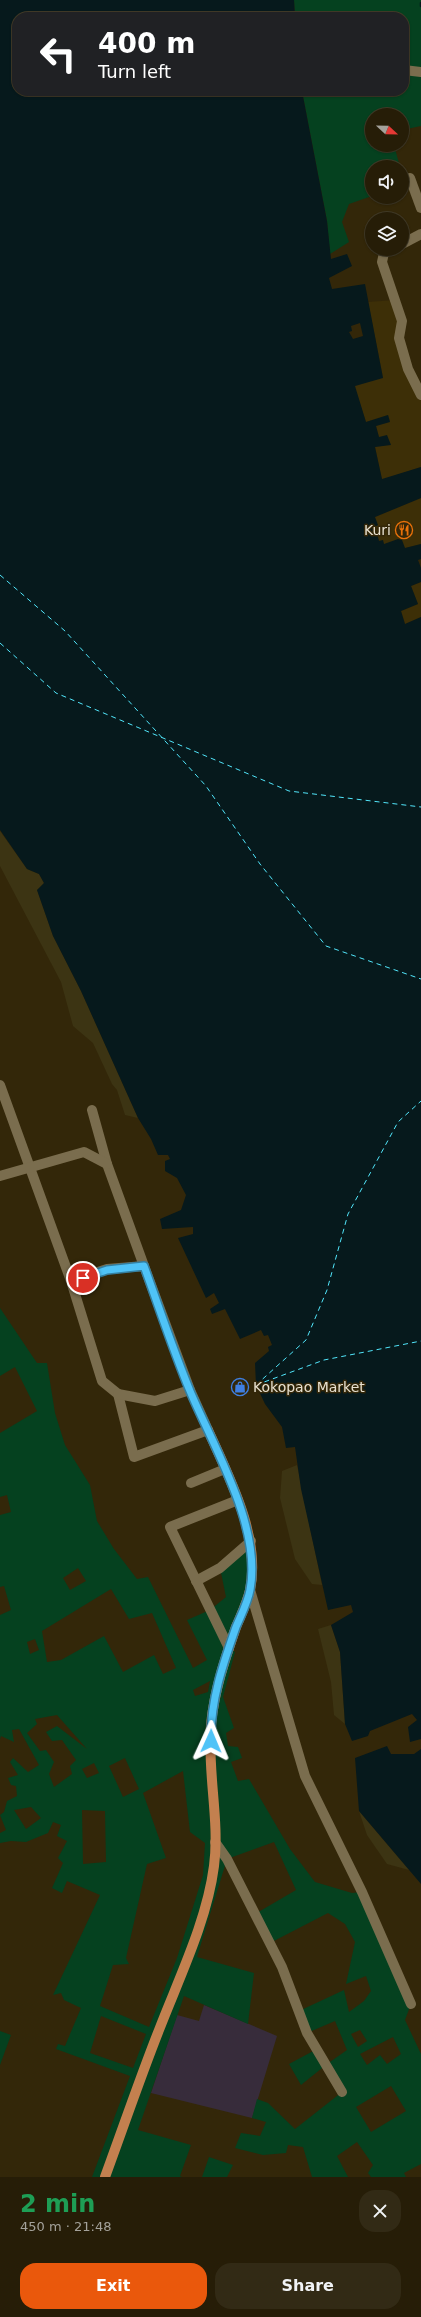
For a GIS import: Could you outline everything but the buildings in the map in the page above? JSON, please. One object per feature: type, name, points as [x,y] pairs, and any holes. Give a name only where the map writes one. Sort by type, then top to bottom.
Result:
[{"type":"main road","points":[[105,2177],[154,2042],[190,1950],[214,1867],[216,1842],[211,1726],[216,1690],[229,1648],[250,1590],[251,1541],[238,1500],[208,1430]]},
{"type":"street","points":[[409,71],[421,72]]},
{"type":"street","points":[[410,178],[421,208]]},
{"type":"street","points":[[409,240],[421,234]]},
{"type":"street","points":[[383,256],[382,262],[402,320],[399,338],[408,369],[421,395]]},
{"type":"street","points":[[0,1085],[71,1282],[102,1381],[118,1394],[155,1401],[190,1390]]},
{"type":"street","points":[[92,1110],[107,1164],[190,1390],[208,1430],[134,1457],[118,1394]]},
{"type":"street","points":[[0,1176],[84,1152],[107,1164]]},
{"type":"street","points":[[71,1282],[107,1270],[144,1266]]},
{"type":"street","points":[[191,1483],[225,1469]]},
{"type":"street","points":[[229,1648],[170,1527],[238,1500]]},
{"type":"street","points":[[196,1581],[220,1568],[251,1541]]},
{"type":"street","points":[[250,1590],[305,1776],[362,1892],[411,2004]]},
{"type":"street","points":[[216,1842],[227,1859],[282,1967],[307,2033],[342,2092]]},
{"type":"shaded area","points":[[0,0],[294,0],[295,12],[12,12],[12,96],[303,96],[327,221],[331,259],[347,254],[352,266],[329,278],[332,289],[365,284],[383,378],[355,386],[366,422],[388,415],[390,422],[376,426],[379,437],[387,435],[391,445],[375,447],[382,479],[421,467],[421,498],[375,517],[378,525],[375,527],[379,541],[383,540],[384,544],[398,539],[402,540],[405,548],[421,544],[421,559],[418,560],[421,568],[421,582],[411,586],[418,604],[401,611],[405,624],[421,617],[421,1739],[410,1742],[408,1727],[417,1720],[412,1714],[370,1731],[368,1736],[352,1741],[345,1724],[340,1652],[331,1625],[353,1612],[351,1605],[328,1610],[301,1489],[295,1447],[286,1448],[282,1427],[265,1404],[256,1385],[255,1363],[269,1351],[268,1347],[272,1345],[268,1335],[264,1336],[261,1330],[240,1339],[225,1309],[212,1314],[210,1309],[219,1303],[214,1293],[206,1298],[178,1238],[193,1234],[193,1227],[162,1229],[160,1219],[181,1210],[186,1195],[177,1178],[165,1171],[165,1161],[170,1159],[168,1155],[158,1155],[151,1139],[138,1118],[81,991],[53,936],[37,890],[44,883],[39,874],[27,869],[0,830]]},
{"type":"shaded area","points":[[395,300],[399,338],[421,395],[421,467],[382,480],[375,447],[391,444],[379,437],[376,426],[390,421],[388,415],[366,422],[354,386],[383,377],[368,302]]},
{"type":"shaded area","points":[[421,498],[421,544],[405,548],[384,545],[380,542],[374,527],[375,517]]},
{"type":"shaded area","points":[[421,582],[421,617],[405,624],[401,611],[418,604],[411,586]]},
{"type":"shaded area","points":[[387,1746],[391,1754],[414,1754],[421,1749],[421,1884],[359,1811],[355,1758]]},
{"type":"shaded area","points":[[204,2005],[277,2036],[252,2118],[151,2093],[177,2015],[199,2021]]},
{"type":"green space","points":[[294,0],[421,0],[421,126],[409,129],[409,108],[365,108],[365,152],[396,152],[398,160],[365,160],[365,198],[349,204],[342,222],[349,242],[330,254],[327,221],[303,96],[409,96],[409,12],[295,12]]},
{"type":"green space","points":[[0,1308],[37,1363],[47,1363],[55,1413],[65,1445],[90,1485],[97,1521],[114,1549],[137,1579],[148,1577],[193,1668],[207,1660],[187,1620],[210,1610],[226,1597],[220,1568],[251,1541],[250,1590],[229,1648],[235,1652],[223,1697],[234,1728],[226,1733],[228,1746],[238,1747],[242,1758],[231,1762],[238,1781],[249,1779],[290,1849],[315,1882],[352,1893],[362,1892],[411,2004],[405,2020],[421,2054],[421,2164],[404,2173],[406,2177],[371,2177],[368,2173],[373,2165],[357,2142],[337,2156],[348,2177],[312,2177],[303,2147],[288,2145],[286,2153],[263,2155],[235,2148],[241,2133],[260,2136],[266,2122],[252,2118],[257,2099],[268,2103],[295,2129],[342,2092],[327,2064],[347,2050],[335,2021],[307,2033],[299,2011],[344,1990],[349,2012],[364,2001],[371,1991],[366,1976],[346,1984],[355,1942],[345,1924],[328,1913],[270,1943],[255,1914],[296,1890],[274,1842],[227,1859],[197,1957],[254,1973],[248,2024],[184,1996],[138,2130],[191,2145],[180,2176],[182,2177],[92,2177],[130,2076],[56,2049],[58,2044],[65,2046],[81,2008],[64,2000],[61,1993],[53,1995],[100,1895],[67,1881],[62,1893],[52,1888],[63,1863],[58,1858],[67,1841],[57,1836],[61,1825],[53,1822],[48,1833],[26,1842],[11,1841],[0,1843],[0,1833],[6,1830],[0,1815],[4,1812],[7,1801],[17,1796],[16,1786],[11,1785],[8,1778],[18,1775],[10,1762],[13,1758],[28,1772],[39,1765],[19,1729],[12,1730],[14,1742],[1,1736],[0,1739],[0,1615],[11,1610],[4,1586],[0,1587],[0,1515],[11,1512],[7,1495],[0,1497],[0,1433],[37,1411],[15,1367],[0,1376]],"holes":[[[78,1568],[86,1581],[70,1590],[63,1578]],[[111,1589],[129,1619],[152,1613],[176,1668],[163,1674],[154,1655],[123,1672],[104,1636],[61,1660],[47,1662],[42,1631]],[[35,1639],[39,1650],[30,1654],[27,1642]],[[210,1681],[208,1692],[195,1696],[193,1690]],[[57,1715],[87,1749],[57,1726],[46,1732],[52,1741],[62,1740],[76,1760],[70,1766],[72,1774],[54,1787],[49,1774],[54,1762],[46,1750],[40,1751],[27,1733],[37,1724],[35,1719]],[[125,1758],[139,1789],[123,1797],[109,1766]],[[94,1763],[99,1773],[87,1778],[82,1769]],[[183,1771],[190,1832],[205,1843],[203,1875],[177,1958],[149,2027],[100,2006],[113,1965],[129,1964],[126,1958],[147,1864],[166,1858],[143,1793]],[[31,1807],[41,1818],[26,1829],[14,1810]],[[82,1810],[105,1811],[106,1862],[83,1864]],[[101,2016],[146,2034],[133,2068],[90,2053]],[[360,2030],[367,2041],[358,2047],[351,2034]],[[393,2037],[401,2054],[387,2064],[380,2055],[367,2065],[360,2054]],[[391,2086],[406,2111],[371,2132],[356,2107]]]},
{"type":"green space","points":[[0,2031],[11,2035],[0,2065]]},
{"type":"green space","points":[[317,2049],[327,2064],[301,2085],[289,2064]]},
{"type":"green space","points":[[209,2157],[233,2165],[227,2177],[202,2177]]},
{"type":"sand","points":[[0,831],[27,869],[39,874],[44,883],[37,890],[53,936],[81,991],[138,1118],[125,1115],[117,1090],[112,1084],[93,1043],[73,1026],[61,982],[0,866]]},
{"type":"sand","points":[[297,1465],[322,1585],[312,1584],[295,1559],[280,1498],[282,1471]]},
{"type":"sand","points":[[331,1625],[340,1652],[345,1724],[334,1715],[331,1682],[318,1629]]},
{"type":"sand","points":[[359,1811],[409,1870],[387,1864],[367,1835]]},
{"type":"pier","points":[[360,323],[363,336],[353,339],[349,332],[352,331],[351,326]]},
{"type":"ferry route","points":[[0,575],[65,631],[206,786],[260,864],[326,946],[421,979]]},
{"type":"ferry route","points":[[0,643],[56,693],[289,791],[421,807]]},
{"type":"ferry route","points":[[256,1385],[306,1340],[327,1290],[348,1214],[398,1122],[421,1101]]},
{"type":"ferry route","points":[[256,1385],[324,1360],[421,1341]]},
{"type":"place","name":"Kuri","points":[[404,530]]},
{"type":"place","name":"Kokopao Market","points":[[240,1387]]},
{"type":"route","points":[[83,1278],[107,1270],[144,1266],[190,1390],[238,1500],[251,1541],[250,1590],[223,1663],[216,1690],[211,1726],[211,1741]]}]
